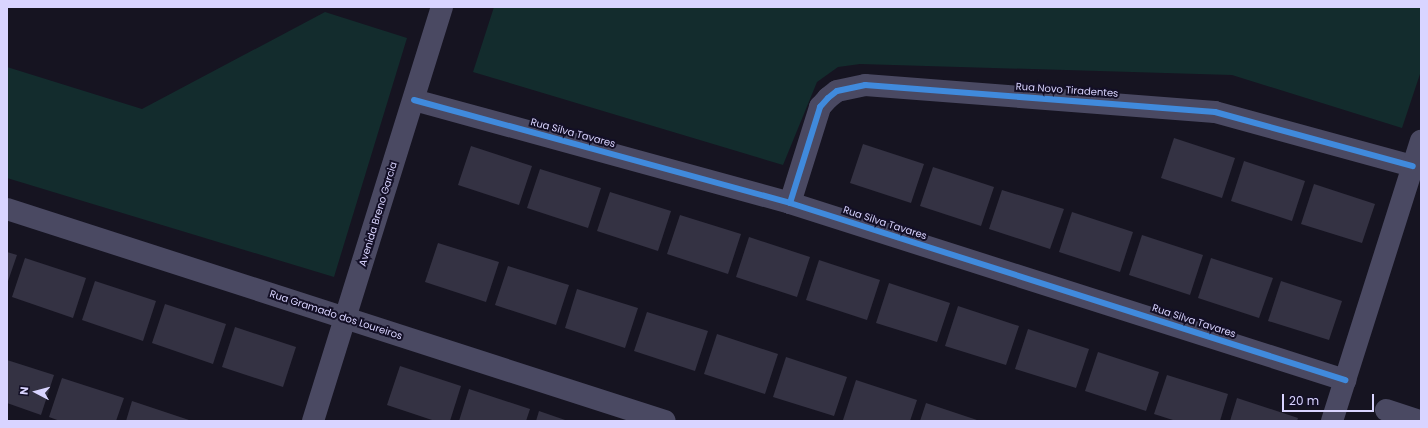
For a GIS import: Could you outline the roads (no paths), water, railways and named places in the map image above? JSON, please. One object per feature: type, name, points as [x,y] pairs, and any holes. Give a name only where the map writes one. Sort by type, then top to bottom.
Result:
[{"type":"street","name":"Avenida Breno Garcia","points":[[313,421],[442,7]]},
{"type":"street","name":"Rua Novo Tiradentes","points":[[790,203],[820,108],[828,98],[837,91],[865,85],[1215,112],[1413,166]]},
{"type":"street","name":"Rua Silva Tavares","points":[[414,100],[790,203],[1346,380]]},
{"type":"street","points":[[1332,421],[1421,141]]},
{"type":"street","name":"Rua Gramado dos Loureiros","points":[[7,209],[665,421]]},
{"type":"street","points":[[1386,410],[1420,421]]}]
